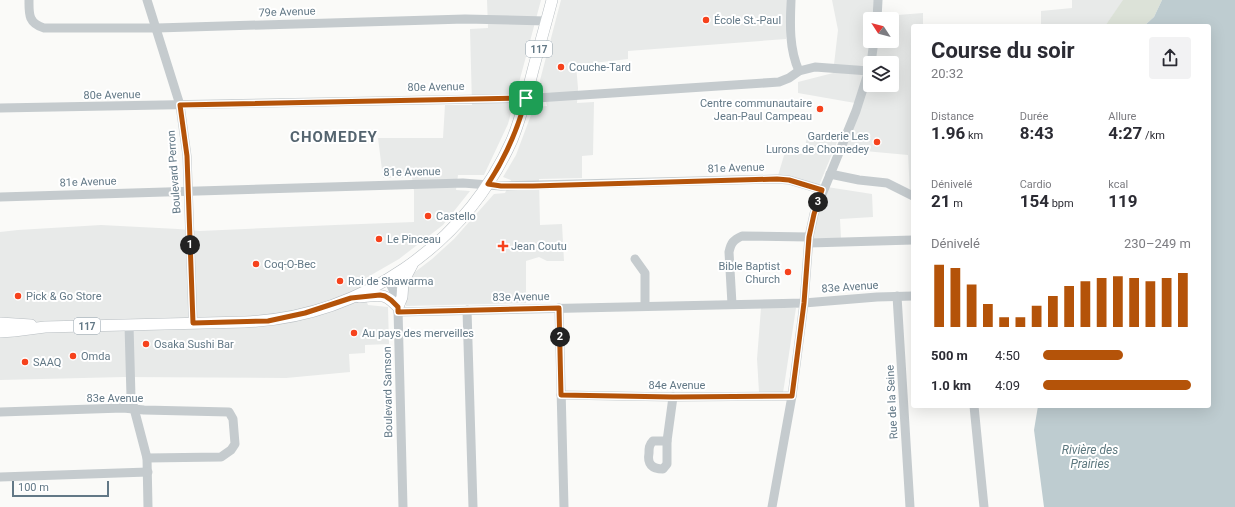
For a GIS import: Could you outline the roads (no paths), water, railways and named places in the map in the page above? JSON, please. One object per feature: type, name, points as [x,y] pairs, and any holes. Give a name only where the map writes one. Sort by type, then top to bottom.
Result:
[{"type":"main road","name":"117","points":[[0,332],[14,332],[46,327],[250,322],[274,320],[312,311],[351,298],[388,279],[412,264],[436,245],[468,212],[488,184],[502,160],[518,123],[552,0]]},
{"type":"main road","points":[[398,310],[402,298],[403,282],[412,264]]},
{"type":"main road","points":[[351,298],[383,296],[389,298],[398,310]]},
{"type":"main road","name":"117","points":[[0,322],[46,327]]},
{"type":"street","name":"79e Avenue","points":[[30,0],[29,13],[31,20],[36,26],[44,28],[157,28],[465,19],[546,21]]},
{"type":"street","name":"Boulevard Perron","points":[[147,0],[180,105],[187,156],[193,323]]},
{"type":"street","points":[[791,0],[790,33],[793,56],[799,71]]},
{"type":"street","points":[[877,12],[878,0]]},
{"type":"street","name":"80e Avenue","points":[[0,108],[526,98],[778,82],[789,78],[799,71],[815,67],[863,67]]},
{"type":"street","points":[[772,507],[792,396],[804,303],[809,240],[814,214],[822,190],[852,122],[863,88]]},
{"type":"street","points":[[830,174],[859,180],[887,183],[911,195]]},
{"type":"street","name":"81e Avenue","points":[[0,197],[448,183],[533,186],[777,179],[789,180],[822,190]]},
{"type":"street","points":[[732,304],[729,252],[734,239],[742,236],[809,240],[911,240]]},
{"type":"street","points":[[636,259],[645,273],[645,306]]},
{"type":"street","name":"Boulevard Samson","points":[[388,279],[396,296],[398,310],[403,507]]},
{"type":"street","name":"Rue de la Seine","points":[[898,296],[910,507]]},
{"type":"street","name":"83e Avenue","points":[[398,310],[804,303],[911,296]]},
{"type":"street","points":[[559,308],[564,507]]},
{"type":"street","points":[[467,310],[472,507]]},
{"type":"street","points":[[129,325],[131,397],[147,458],[148,507]]},
{"type":"street","name":"84e Avenue","points":[[561,395],[673,397],[792,396]]},
{"type":"street","points":[[667,441],[673,397]]},
{"type":"street","name":"83e Avenue","points":[[0,412],[123,408],[229,412],[233,419],[235,444],[231,450],[221,457],[147,458]]},
{"type":"street","points":[[974,408],[984,507]]},
{"type":"street","points":[[0,477],[148,472]]},
{"type":"water","name":"Rivière des Prairies","points":[[1162,0],[1235,0],[1235,507],[1044,507],[1034,430],[1038,408],[1211,408],[1211,24],[1146,24],[1154,17]]},
{"type":"place","name":"École St.-Paul","points":[[706,20]]},
{"type":"place","name":"Couche-Tard","points":[[561,67]]},
{"type":"place","name":"Centre communautaire Jean-Paul Campeau","points":[[820,109]]},
{"type":"place","name":"Garderie Les Lurons de Chomedey","points":[[877,142]]},
{"type":"place","name":"Castello","points":[[428,216]]},
{"type":"place","name":"Le Pinceau","points":[[379,239]]},
{"type":"place","name":"Jean Coutu","points":[[503,246]]},
{"type":"place","name":"Coq-O-Bec","points":[[256,264]]},
{"type":"place","name":"Bible Baptist Church","points":[[788,272]]},
{"type":"place","name":"Roi de Shawarma","points":[[340,281]]},
{"type":"place","name":"Pick & Go Store","points":[[18,296]]},
{"type":"place","name":"Au pays des merveilles","points":[[354,333]]},
{"type":"place","name":"Osaka Sushi Bar","points":[[146,344]]},
{"type":"place","name":"Omda","points":[[73,356]]},
{"type":"place","name":"SAAQ","points":[[25,362]]},
{"type":"district","name":"CHOMEDEY","points":[[334,137]]}]
